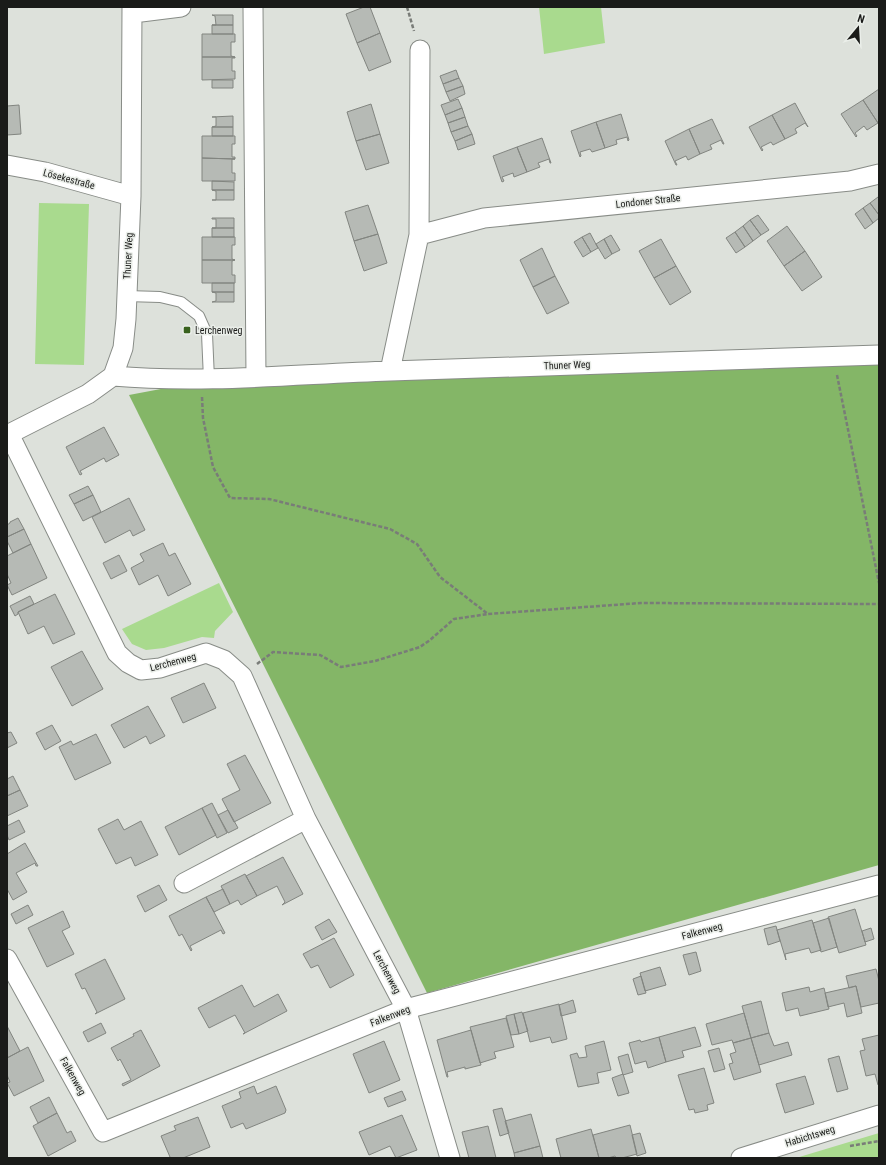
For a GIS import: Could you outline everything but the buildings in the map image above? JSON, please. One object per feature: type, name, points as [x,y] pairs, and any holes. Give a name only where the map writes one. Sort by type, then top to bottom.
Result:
[{"type":"street","points":[[253,7],[256,377]]},
{"type":"street","name":"Thuner Weg","points":[[173,8],[132,10],[131,196],[126,296],[123,348],[113,376],[205,379],[390,371],[879,355]]},
{"type":"street","points":[[390,371],[419,235],[420,50]]},
{"type":"street","name":"Lösekestraße","points":[[7,165],[45,172],[131,196]]},
{"type":"street","name":"Londoner Straße","points":[[419,235],[484,218],[850,181],[879,174]]},
{"type":"street","points":[[8,434],[88,394],[113,376]]},
{"type":"street","name":"Lerchenweg","points":[[8,434],[117,653],[128,663],[141,670],[160,668],[206,653],[224,660],[242,676],[306,819],[406,1008],[450,1158]]},
{"type":"street","points":[[184,883],[306,819]]},
{"type":"street","name":"Falkenweg","points":[[7,959],[103,1132],[406,1008],[879,885]]},
{"type":"street","name":"Habichtsweg","points":[[741,1158],[879,1115]]},
{"type":"lane","points":[[126,296],[160,297],[181,302],[199,316],[207,334],[205,379]]},
{"type":"path","points":[[407,7],[420,50]]},
{"type":"path","points":[[833,357],[879,583]]},
{"type":"path","points":[[205,379],[203,418],[213,467],[230,498],[269,499],[390,529],[417,544],[440,577],[488,614]]},
{"type":"path","points":[[242,676],[273,652],[320,655],[341,667],[375,661],[420,647],[454,619],[488,614],[641,603],[879,604]]},
{"type":"path","points":[[848,1147],[879,1141]]},
{"type":"green space","points":[[539,7],[601,7],[605,43],[544,54]]},
{"type":"green space","points":[[39,203],[89,204],[84,365],[35,364]]},
{"type":"green space","points":[[879,358],[879,865],[427,993],[129,395],[219,378]]},
{"type":"green space","points":[[219,583],[233,612],[215,631],[214,638],[202,637],[164,648],[146,650],[132,644],[122,629]]},
{"type":"green space","points":[[879,1133],[879,1158],[796,1158]]},
{"type":"place","name":"Lerchenweg","points":[[187,330]]}]
